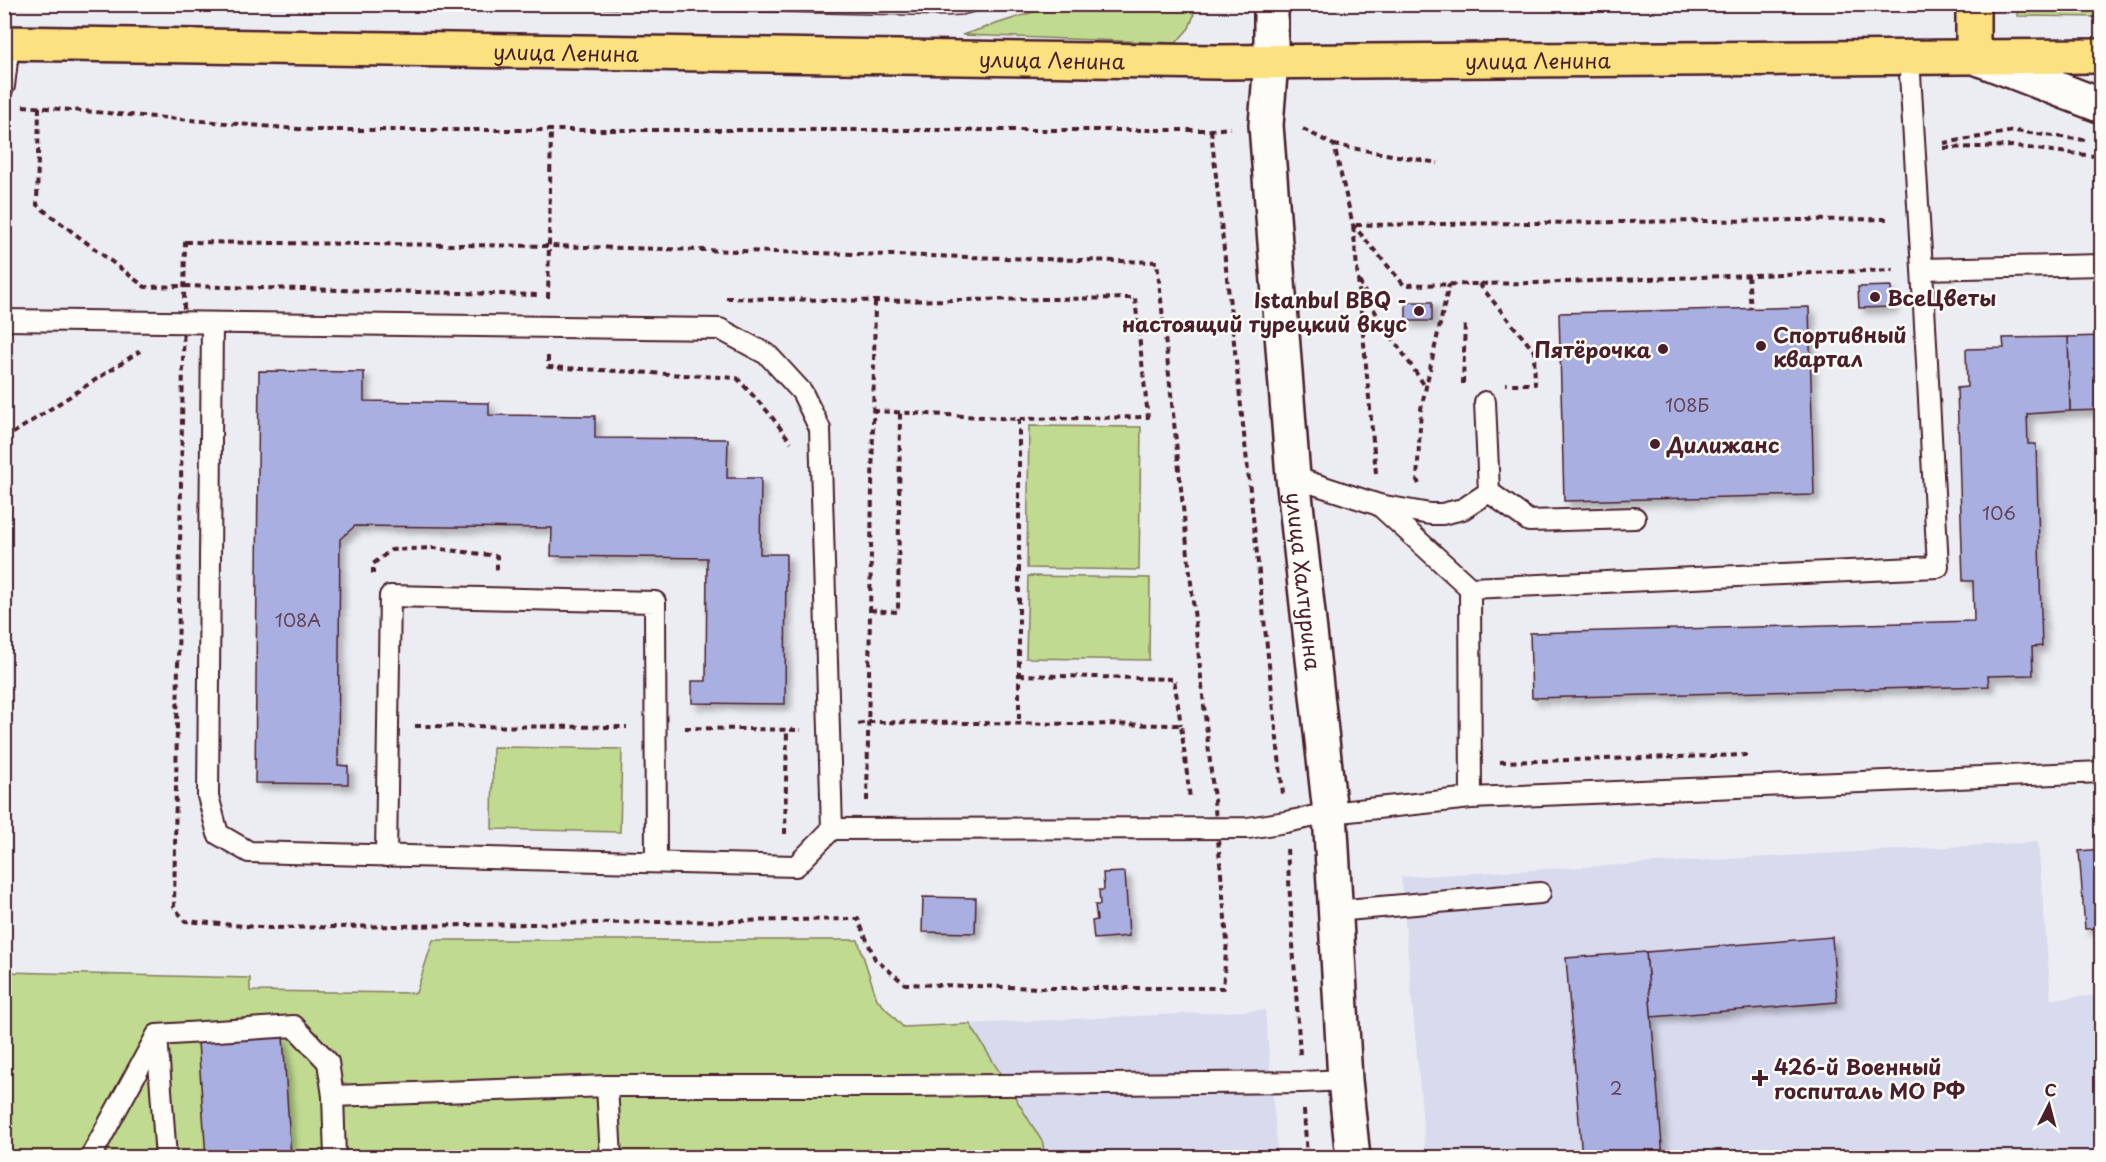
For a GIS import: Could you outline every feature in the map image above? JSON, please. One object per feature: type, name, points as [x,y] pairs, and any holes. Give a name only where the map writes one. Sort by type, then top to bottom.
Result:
[{"type":"main road","points":[[1973,4],[1973,57]]},
{"type":"main road","name":"улица Ленина","points":[[7,43],[1271,61],[2102,56]]},
{"type":"street","name":"улица Халтурина","points":[[1270,4],[1271,61],[1266,125],[1293,477],[1330,813],[1345,1080],[1353,1158]]},
{"type":"street","points":[[1973,57],[2102,106]]},
{"type":"lane","points":[[4,86],[7,43]]},
{"type":"lane","points":[[1379,505],[1470,588],[1938,567],[1909,58]]},
{"type":"lane","points":[[1922,269],[2102,265]]},
{"type":"lane","points":[[4,320],[180,333],[212,330],[548,327],[720,329],[768,355],[802,392],[820,429],[832,829]]},
{"type":"lane","points":[[212,330],[208,796],[218,834],[249,852],[796,866],[832,829],[1248,828],[1330,813],[1471,798],[2102,772]]},
{"type":"lane","points":[[1485,402],[1489,492]]},
{"type":"lane","points":[[1293,477],[1379,505],[1430,514],[1463,509],[1489,492]]},
{"type":"lane","points":[[1489,492],[1529,521],[1635,518]]},
{"type":"lane","points":[[1470,588],[1471,798]]},
{"type":"lane","points":[[386,856],[390,596],[655,602],[656,862]]},
{"type":"lane","points":[[1335,911],[1540,893]]},
{"type":"lane","points":[[157,1035],[294,1026],[328,1062],[333,1096],[335,1158]]},
{"type":"lane","points":[[90,1158],[157,1035]]},
{"type":"lane","points":[[157,1035],[166,1158]]},
{"type":"lane","points":[[333,1096],[607,1086],[902,1086],[1345,1080]]},
{"type":"lane","points":[[607,1086],[611,1158]]},
{"type":"path","points":[[16,105],[310,130],[1211,130],[1266,125],[1300,128],[1334,145],[1438,163]]},
{"type":"path","points":[[551,129],[548,367],[737,378],[768,412],[795,451]]},
{"type":"path","points":[[1211,130],[1286,822],[1307,1158]]},
{"type":"path","points":[[1914,149],[2014,131],[2091,140]]},
{"type":"path","points":[[1334,145],[1353,225],[1379,505]]},
{"type":"path","points":[[1914,149],[2012,146],[2102,157]]},
{"type":"path","points":[[1353,225],[1919,218]]},
{"type":"path","points":[[1353,225],[1404,285],[1922,269]]},
{"type":"path","points":[[185,242],[549,246],[1157,262],[1217,828],[1227,941],[1222,988],[1042,988],[905,984],[875,959],[858,919],[270,928],[185,921],[174,907],[180,333],[185,242]]},
{"type":"path","points":[[1748,275],[1750,309]]},
{"type":"path","points":[[1358,277],[1377,315],[1426,387]]},
{"type":"path","points":[[1430,514],[1417,480],[1421,408],[1449,284]]},
{"type":"path","points":[[1478,284],[1534,351],[1535,384],[1505,384]]},
{"type":"path","points":[[867,829],[875,301]]},
{"type":"path","points":[[1466,321],[1463,384],[1474,384]]},
{"type":"path","points":[[180,333],[212,330]]},
{"type":"path","points":[[4,439],[145,348]]},
{"type":"path","points":[[870,610],[898,612],[900,413]]},
{"type":"path","points":[[1019,419],[1019,722]]},
{"type":"path","points":[[373,575],[373,564],[391,550],[434,548],[497,556],[496,576]]},
{"type":"path","points":[[1019,675],[1174,679],[1181,725]]},
{"type":"shaded area","name":"426-й Военный госпиталь МО РФ","points":[[2038,842],[2051,999],[2101,995],[2101,1157],[1426,1157],[1401,877]]},
{"type":"shaded area","points":[[1265,1010],[1278,1157],[898,1158],[903,1027]]},
{"type":"green space","points":[[1058,4],[1189,5],[1194,15],[1189,28],[1176,43],[962,35]]},
{"type":"green space","points":[[2018,5],[2101,5],[2101,17],[2017,16]]},
{"type":"green space","points":[[1029,426],[1141,427],[1139,570],[1027,568]]},
{"type":"green space","points":[[1028,576],[1150,578],[1149,660],[1026,658]]},
{"type":"green space","points":[[493,747],[622,749],[620,832],[492,829]]},
{"type":"green space","points":[[433,940],[858,940],[877,999],[903,1027],[970,1024],[1043,1143],[1044,1157],[5,1158],[5,972],[250,978],[250,991],[416,993]]},
{"type":"building","name":"ВсеЦветы","points":[[1891,286],[1892,307],[1859,308],[1858,287]]},
{"type":"building","name":"Istanbul BBQ - настоящий турецкий вкус","points":[[1406,302],[1432,302],[1432,321],[1406,321]]},
{"type":"building","points":[[1809,307],[1814,495],[1564,501],[1559,313]]},
{"type":"building","points":[[2102,336],[2102,410],[2070,411],[2068,337]]},
{"type":"building","points":[[2068,337],[2070,411],[2027,414],[2028,444],[2036,444],[2042,646],[2032,647],[2033,675],[1988,676],[1989,686],[1532,698],[1530,633],[1974,621],[1973,581],[1963,581],[1957,388],[1967,387],[1966,349],[2004,348],[2003,338]]},
{"type":"building","points":[[259,371],[364,372],[364,401],[489,403],[489,415],[595,416],[595,438],[728,439],[727,478],[761,478],[760,554],[786,554],[785,704],[692,703],[692,681],[706,681],[707,558],[551,556],[552,528],[355,526],[340,539],[338,765],[348,766],[348,784],[255,783]]},
{"type":"building","points":[[2102,849],[2102,928],[2085,929],[2079,851]]},
{"type":"building","points":[[1125,872],[1129,936],[1094,939],[1092,921],[1097,920],[1095,905],[1100,905],[1099,890],[1104,890],[1103,873]]},
{"type":"building","points":[[923,897],[976,898],[975,933],[922,932]]},
{"type":"building","points":[[1832,937],[1837,1002],[1651,1017],[1646,952]]},
{"type":"building","points":[[1646,952],[1663,1158],[1582,1158],[1566,958]]},
{"type":"building","points":[[283,1036],[291,1158],[206,1158],[198,1042]]},
{"type":"tram line","points":[[247,4],[287,4]]},
{"type":"tram line","points":[[422,4],[947,16],[963,15],[1004,4]]},
{"type":"place","name":"ВсеЦветы","points":[[1875,297]]},
{"type":"place","name":"Istanbul BBQ - настоящий турецкий вкус","points":[[1419,311]]},
{"type":"place","name":"Спортивный квартал","points":[[1761,346]]},
{"type":"place","name":"Пятёрочка","points":[[1663,349]]},
{"type":"place","name":"Дилижанс","points":[[1655,444]]},
{"type":"place","name":"426-й Военный госпиталь МО РФ","points":[[1760,1078]]}]
